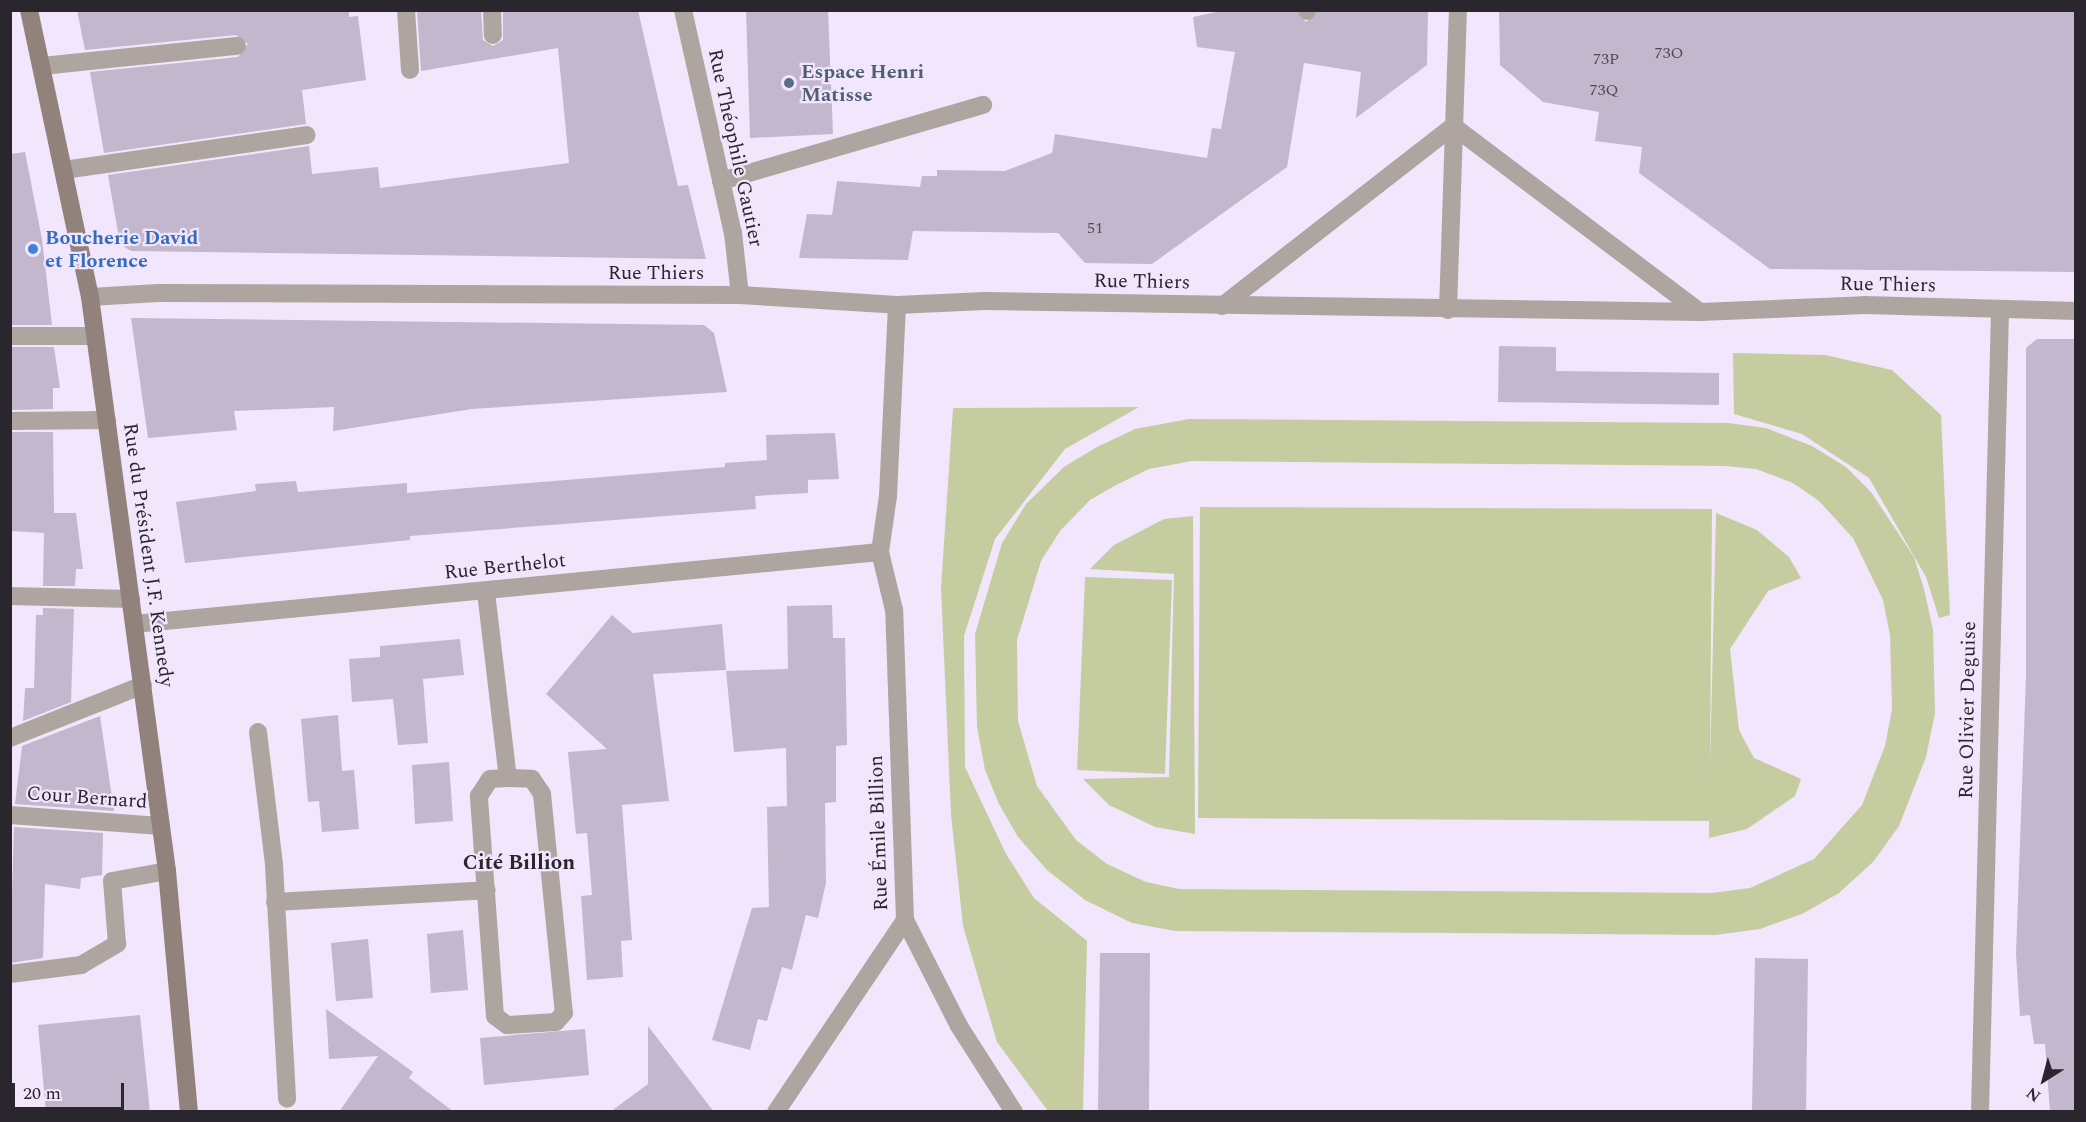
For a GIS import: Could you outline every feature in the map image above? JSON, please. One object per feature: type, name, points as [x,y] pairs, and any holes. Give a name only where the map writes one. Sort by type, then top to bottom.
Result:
[{"type":"main road","name":"Rue du Président J.F. Kennedy","points":[[29,10],[90,297],[167,871],[189,1112]]},
{"type":"street","points":[[406,10],[410,70]]},
{"type":"street","points":[[492,10],[493,34]]},
{"type":"street","name":"Rue Théophile Gautier","points":[[682,10],[721,180],[740,296]]},
{"type":"street","points":[[1448,310],[1458,10]]},
{"type":"street","points":[[42,66],[237,46]]},
{"type":"street","points":[[721,180],[983,105]]},
{"type":"street","points":[[1222,306],[1453,126]]},
{"type":"street","points":[[1453,126],[1700,312]]},
{"type":"street","points":[[64,170],[306,135]]},
{"type":"street","name":"Rue Thiers","points":[[90,297],[158,293],[740,296],[897,305],[986,301],[1448,310],[1700,312],[1864,305],[2076,311]]},
{"type":"street","points":[[880,552],[888,496],[897,305]]},
{"type":"street","name":"Rue Olivier Deguise","points":[[1980,1112],[2000,310]]},
{"type":"street","points":[[10,336],[94,336]]},
{"type":"street","points":[[10,421],[107,420]]},
{"type":"street","name":"Rue Berthelot","points":[[134,624],[486,592],[880,552]]},
{"type":"street","name":"Rue Émile Billion","points":[[776,1112],[905,920],[894,610],[880,552]]},
{"type":"street","points":[[486,592],[508,778]]},
{"type":"street","points":[[10,596],[131,599]]},
{"type":"street","points":[[10,738],[143,685]]},
{"type":"street","points":[[258,732],[275,902],[287,1098]]},
{"type":"street","points":[[508,778],[532,779],[542,794],[564,1013],[556,1022],[507,1025],[495,1016],[479,796],[490,779],[508,778]]},
{"type":"street","name":"Cour Bernard","points":[[10,816],[161,826]]},
{"type":"street","points":[[10,974],[81,965],[117,944],[112,881],[167,871]]},
{"type":"street","points":[[275,902],[487,890]]},
{"type":"street","points":[[905,920],[959,1026],[1014,1112]]},
{"type":"green space","points":[[1733,353],[1825,355],[1892,370],[1941,415],[1950,615],[1939,618],[1926,577],[1869,478],[1802,434],[1734,414]]},
{"type":"green space","points":[[1139,407],[1065,449],[995,539],[964,636],[965,767],[1006,854],[1034,898],[1087,941],[1083,1111],[1048,1111],[997,1042],[963,926],[951,815],[941,588],[953,408]]},
{"type":"green space","points":[[1189,419],[1728,423],[1766,428],[1812,446],[1846,467],[1871,492],[1914,557],[1924,589],[1933,630],[1935,713],[1926,757],[1899,826],[1873,862],[1839,893],[1802,914],[1760,929],[1715,935],[1175,931],[1132,923],[1085,900],[1047,870],[1018,837],[999,804],[985,770],[977,727],[975,634],[1002,543],[1026,504],[1064,467],[1095,448],[1135,429]],"holes":[[[1192,461],[1725,466],[1756,469],[1793,483],[1819,501],[1853,538],[1883,600],[1890,635],[1892,709],[1885,746],[1862,805],[1814,859],[1750,888],[1712,893],[1179,889],[1146,882],[1107,864],[1076,840],[1037,786],[1018,721],[1017,640],[1041,561],[1060,531],[1090,500],[1149,469]]]},
{"type":"green space","points":[[1200,507],[1712,509],[1710,768],[1716,513],[1757,530],[1789,557],[1801,578],[1768,591],[1730,649],[1739,730],[1754,758],[1801,779],[1795,796],[1747,829],[1709,838],[1709,821],[1198,818]]},
{"type":"green space","points":[[1193,516],[1195,834],[1155,827],[1109,805],[1083,779],[1169,777],[1174,574],[1090,569],[1114,545],[1164,519]]},
{"type":"green space","points":[[1085,577],[1172,580],[1165,774],[1077,770]]},
{"type":"building","points":[[77,10],[349,10],[349,17],[358,16],[366,80],[302,90],[306,124],[104,153],[90,72],[238,57],[248,44],[236,35],[85,50]]},
{"type":"building","points":[[417,10],[481,10],[483,40],[493,46],[503,40],[503,10],[638,10],[678,186],[688,185],[706,259],[131,251],[120,244],[108,175],[309,146],[312,174],[378,167],[380,188],[569,163],[558,48],[421,71]]},
{"type":"building","name":"Espace Henri Matisse","points":[[746,10],[828,10],[833,134],[750,138]]},
{"type":"building","points":[[1226,10],[1296,10],[1306,22],[1318,10],[1428,10],[1427,65],[1356,118],[1361,72],[1304,63],[1287,167],[1152,264],[1085,263],[1058,233],[913,231],[908,260],[799,258],[807,214],[832,215],[837,181],[920,187],[922,176],[937,176],[937,170],[1005,171],[1052,153],[1055,134],[1207,158],[1212,128],[1221,129],[1235,52],[1197,47],[1193,17]]},
{"type":"building","points":[[1499,10],[2076,10],[2076,272],[1770,269],[1639,173],[1642,147],[1595,141],[1599,112],[1543,102],[1500,65]]},
{"type":"building","points":[[25,152],[42,239],[52,325],[10,325],[10,154]]},
{"type":"building","points":[[131,318],[704,325],[714,333],[727,392],[472,409],[333,431],[334,407],[234,411],[237,430],[148,438]]},
{"type":"building","points":[[2037,339],[2076,339],[2076,1112],[2050,1112],[2045,1044],[2034,1044],[2030,1015],[2020,1016],[2016,954],[2026,676],[2026,348]]},
{"type":"building","points":[[1499,346],[1556,347],[1556,371],[1719,373],[1719,405],[1498,402]]},
{"type":"building","points":[[10,347],[54,347],[60,388],[53,388],[53,409],[10,410]]},
{"type":"building","points":[[10,432],[53,432],[54,513],[76,513],[83,569],[76,569],[75,586],[43,586],[44,533],[12,531]]},
{"type":"building","points":[[835,433],[839,479],[808,480],[808,493],[755,496],[756,509],[410,536],[410,540],[185,563],[176,502],[256,491],[255,484],[296,481],[298,492],[407,483],[407,493],[725,467],[725,463],[767,460],[766,435]]},
{"type":"building","points":[[832,605],[833,638],[845,638],[847,745],[836,746],[836,802],[825,803],[826,883],[818,918],[806,915],[792,970],[782,967],[767,1021],[758,1019],[750,1050],[712,1040],[752,908],[769,907],[767,807],[787,806],[786,748],[734,752],[726,671],[788,669],[787,606]]},
{"type":"building","points":[[43,608],[74,609],[71,702],[23,721],[25,688],[34,688],[36,615],[43,615]]},
{"type":"building","points":[[612,615],[633,633],[722,624],[726,670],[653,674],[669,801],[622,805],[632,940],[621,941],[623,977],[587,980],[581,896],[592,895],[587,833],[576,834],[568,752],[607,749],[546,694]]},
{"type":"building","points":[[460,639],[464,675],[423,679],[428,743],[398,745],[393,699],[352,702],[349,659],[380,657],[380,646]]},
{"type":"building","points":[[338,715],[342,771],[354,770],[359,829],[322,832],[319,801],[308,802],[301,719]]},
{"type":"building","points":[[100,716],[114,811],[15,804],[22,746]]},
{"type":"building","points":[[449,762],[453,821],[415,824],[412,765]]},
{"type":"building","points":[[14,827],[103,833],[102,875],[81,878],[80,889],[45,884],[43,958],[10,963]]},
{"type":"building","points":[[463,930],[468,990],[431,993],[427,934]]},
{"type":"building","points":[[368,939],[373,998],[336,1001],[331,943]]},
{"type":"building","points":[[1100,953],[1150,953],[1149,1112],[1098,1112]]},
{"type":"building","points":[[1755,958],[1808,959],[1806,1112],[1752,1112]]},
{"type":"building","points":[[326,1009],[413,1072],[409,1078],[454,1112],[339,1112],[378,1056],[329,1059]]},
{"type":"building","points":[[140,1015],[150,1112],[46,1112],[38,1025]]},
{"type":"building","points":[[648,1026],[714,1112],[610,1112],[648,1084]]},
{"type":"building","points":[[585,1029],[589,1075],[484,1085],[480,1038]]},
{"type":"place","name":"Espace Henri Matisse","points":[[789,83]]},
{"type":"place","name":"Boucherie David et Florence","points":[[33,249]]},
{"type":"district","name":"Cité Billion","points":[[519,863]]}]
